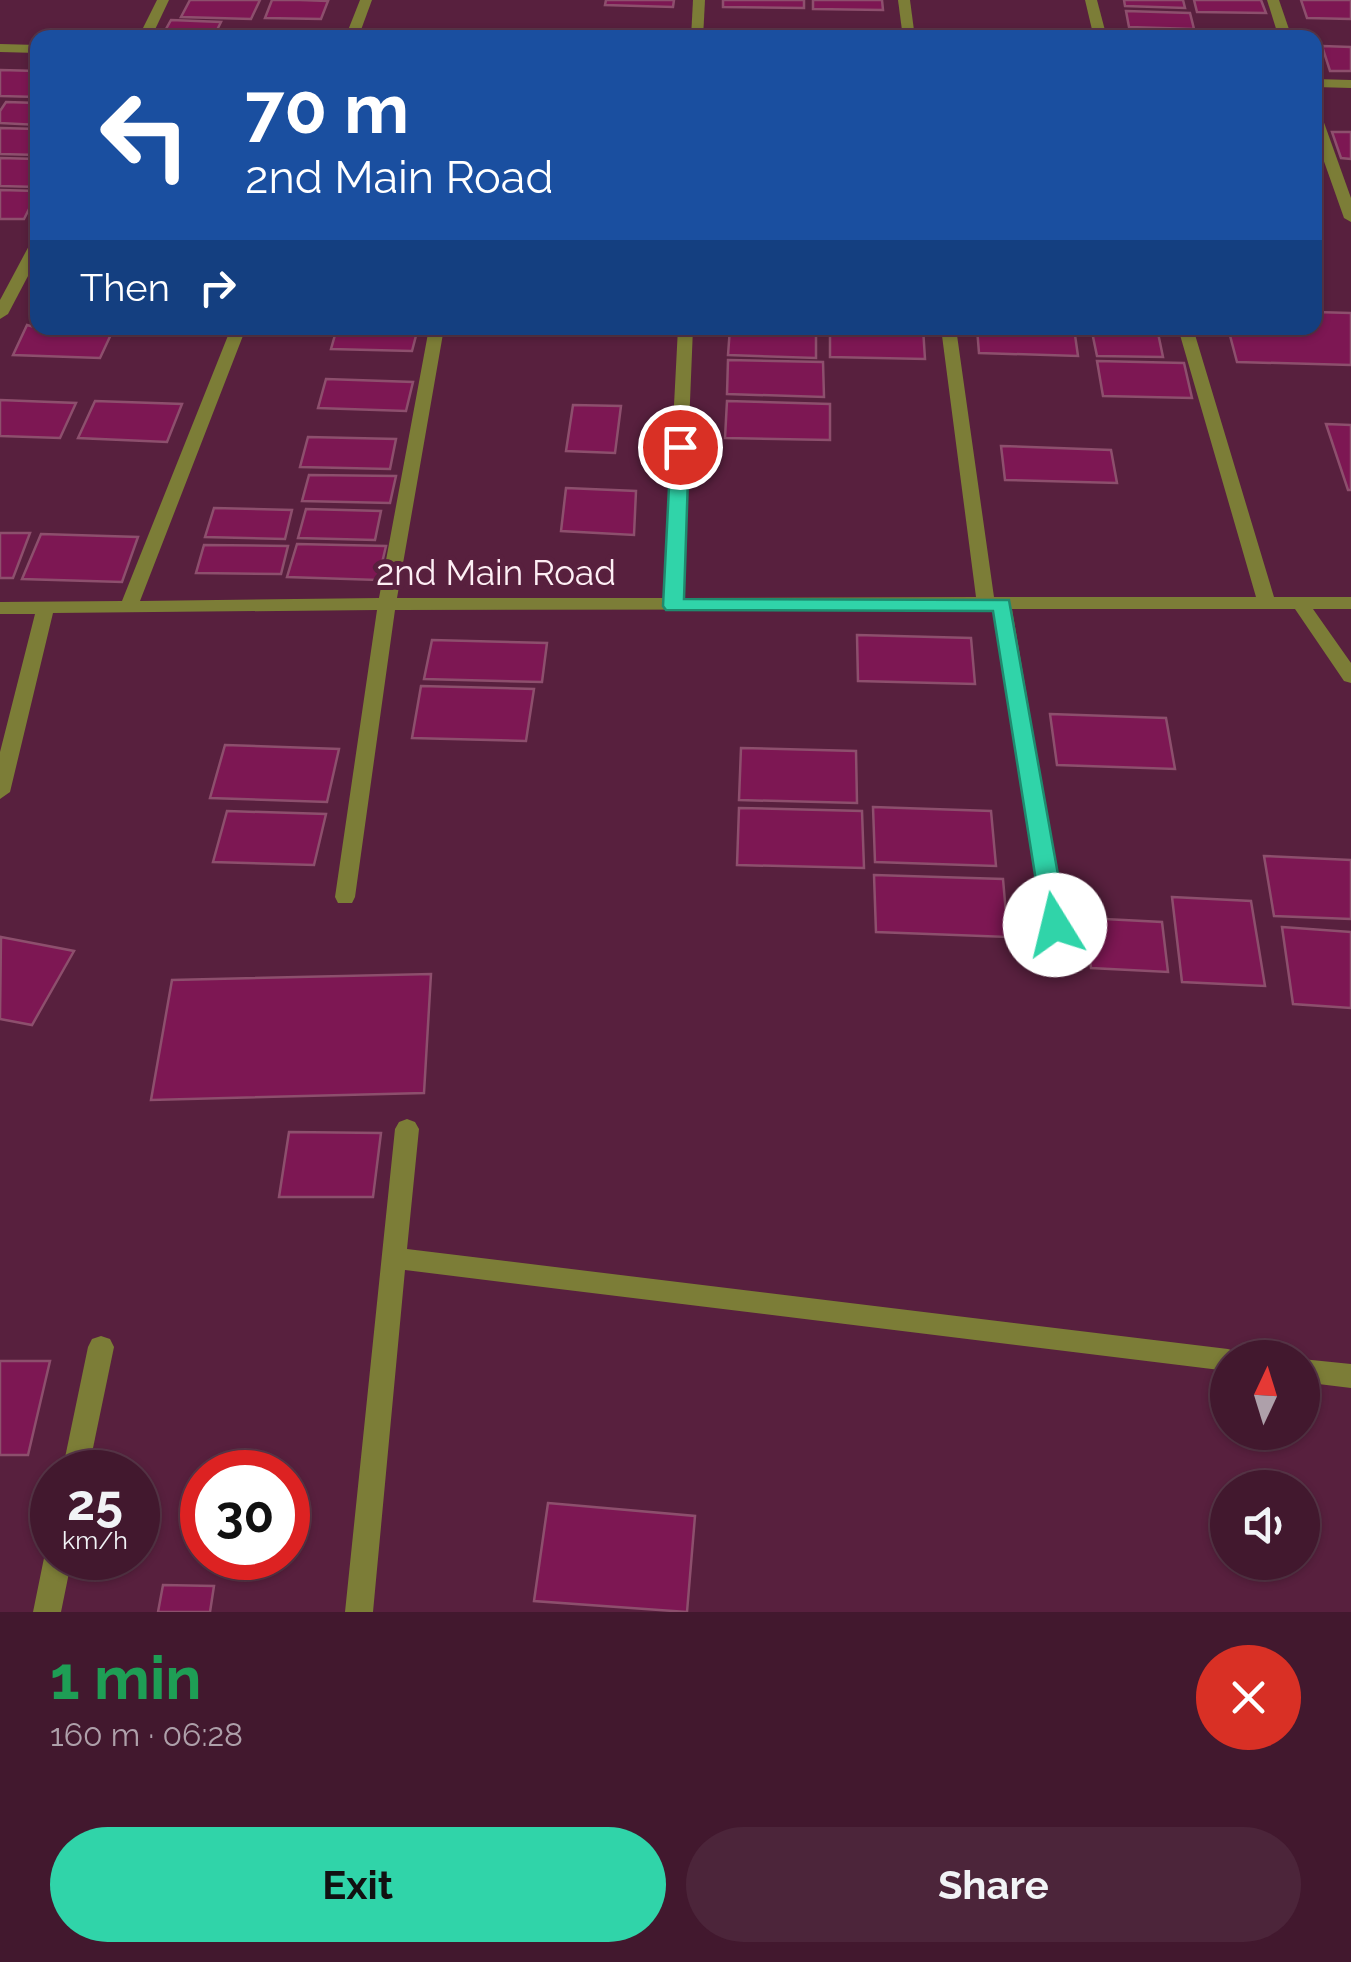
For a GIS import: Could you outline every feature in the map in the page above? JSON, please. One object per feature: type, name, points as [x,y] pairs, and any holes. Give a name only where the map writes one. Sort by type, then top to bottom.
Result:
[{"type":"street","points":[[148,30],[163,0]]},
{"type":"street","points":[[355,30],[366,0]]},
{"type":"street","points":[[697,30],[698,0]]},
{"type":"street","points":[[904,0],[908,30]]},
{"type":"street","points":[[1092,0],[1100,30]]},
{"type":"street","points":[[1273,0],[1283,30]]},
{"type":"street","points":[[0,48],[30,49]]},
{"type":"street","points":[[1322,83],[1351,84]]},
{"type":"street","points":[[1322,137],[1351,218]]},
{"type":"street","points":[[0,314],[30,257]]},
{"type":"street","points":[[128,608],[235,335]]},
{"type":"street","points":[[345,897],[387,604],[435,335]]},
{"type":"street","points":[[673,606],[685,335]]},
{"type":"street","points":[[949,335],[994,604],[1055,925]]},
{"type":"street","points":[[1188,335],[1267,603]]},
{"type":"street","points":[[1300,603],[1351,677]]},
{"type":"street","name":"2nd Main Road","points":[[0,608],[1351,603]]},
{"type":"street","points":[[0,792],[46,608]]},
{"type":"street","points":[[359,1612],[407,1128]]},
{"type":"street","points":[[394,1258],[1210,1358]]},
{"type":"street","points":[[80,1450],[101,1347]]},
{"type":"street","points":[[1320,1372],[1351,1376]]},
{"type":"street","points":[[46,1612],[53,1580]]},
{"type":"building","points":[[190,0],[260,0],[251,19],[181,17]]},
{"type":"building","points":[[272,0],[328,1],[321,19],[265,18]]},
{"type":"building","points":[[606,0],[674,0],[673,7],[605,5]]},
{"type":"building","points":[[723,0],[804,0],[804,8],[723,7]]},
{"type":"building","points":[[813,0],[882,0],[883,10],[813,9]]},
{"type":"building","points":[[1124,0],[1183,0],[1185,8],[1125,6]]},
{"type":"building","points":[[1194,0],[1261,0],[1266,13],[1197,12]]},
{"type":"building","points":[[1301,0],[1351,0],[1351,19],[1307,18]]},
{"type":"building","points":[[1126,11],[1190,13],[1194,29],[1129,27]]},
{"type":"building","points":[[171,20],[221,22],[217,30],[165,30]]},
{"type":"building","points":[[1322,46],[1351,47],[1351,71],[1330,71]]},
{"type":"building","points":[[0,70],[30,71],[30,97],[0,96]]},
{"type":"building","points":[[6,102],[30,103],[30,125],[0,123],[0,111]]},
{"type":"building","points":[[0,128],[30,129],[30,155],[0,154]]},
{"type":"building","points":[[1332,132],[1351,132],[1351,159],[1341,158]]},
{"type":"building","points":[[0,158],[30,159],[30,187],[0,186]]},
{"type":"building","points":[[0,190],[30,191],[30,207],[24,219],[0,219]]},
{"type":"building","points":[[1322,312],[1351,313],[1351,365],[1237,362],[1230,335],[1322,335]]},
{"type":"building","points":[[27,325],[30,335],[111,335],[100,358],[13,355]]},
{"type":"building","points":[[335,335],[416,335],[412,351],[331,349]]},
{"type":"building","points":[[729,335],[816,335],[816,358],[728,355]]},
{"type":"building","points":[[830,335],[923,335],[925,359],[830,357]]},
{"type":"building","points":[[978,335],[1075,335],[1078,356],[979,353]]},
{"type":"building","points":[[1093,335],[1158,335],[1163,357],[1097,356]]},
{"type":"building","points":[[728,360],[823,362],[824,397],[727,394]]},
{"type":"building","points":[[1097,361],[1184,363],[1192,398],[1103,396]]},
{"type":"building","points":[[326,379],[413,382],[406,411],[318,408]]},
{"type":"building","points":[[0,400],[76,403],[60,438],[0,436]]},
{"type":"building","points":[[95,401],[182,404],[167,442],[78,438]]},
{"type":"building","points":[[727,401],[830,404],[830,440],[725,438]]},
{"type":"building","points":[[573,405],[621,406],[615,453],[566,451]]},
{"type":"building","points":[[1326,424],[1351,425],[1351,490],[1348,490]]},
{"type":"building","points":[[308,437],[396,439],[390,469],[300,467]]},
{"type":"building","points":[[1001,446],[1111,450],[1117,483],[1005,480]]},
{"type":"building","points":[[309,475],[396,476],[390,503],[302,501]]},
{"type":"building","points":[[566,488],[636,491],[634,535],[561,531]]},
{"type":"building","points":[[214,508],[292,510],[285,539],[205,537]]},
{"type":"building","points":[[306,509],[381,511],[375,540],[298,538]]},
{"type":"building","points":[[0,533],[30,533],[13,578],[0,578]]},
{"type":"building","points":[[41,534],[138,537],[122,582],[22,579]]},
{"type":"building","points":[[297,544],[386,546],[378,580],[287,577]]},
{"type":"building","points":[[204,545],[288,546],[281,574],[196,573]]},
{"type":"building","points":[[857,635],[971,638],[975,684],[858,681]]},
{"type":"building","points":[[432,640],[547,643],[542,682],[424,679]]},
{"type":"building","points":[[421,686],[534,689],[526,741],[412,738]]},
{"type":"building","points":[[1050,714],[1166,718],[1175,769],[1057,765]]},
{"type":"building","points":[[225,745],[339,749],[327,802],[210,798]]},
{"type":"building","points":[[741,748],[856,751],[857,803],[739,800]]},
{"type":"building","points":[[873,807],[991,811],[996,866],[875,862]]},
{"type":"building","points":[[739,808],[862,811],[864,868],[737,865]]},
{"type":"building","points":[[227,811],[326,814],[314,865],[213,862]]},
{"type":"building","points":[[1264,856],[1351,860],[1351,919],[1274,916]]},
{"type":"building","points":[[874,875],[1003,879],[1008,937],[876,932]]},
{"type":"building","points":[[1172,897],[1251,901],[1265,986],[1182,982]]},
{"type":"building","points":[[1085,918],[1162,922],[1168,972],[1091,968]]},
{"type":"building","points":[[1282,927],[1351,932],[1351,1008],[1293,1004]]},
{"type":"building","points":[[1,937],[74,951],[32,1025],[0,1019]]},
{"type":"building","points":[[431,974],[424,1093],[151,1100],[172,980]]},
{"type":"building","points":[[289,1132],[381,1133],[373,1197],[279,1197]]},
{"type":"building","points":[[0,1361],[50,1361],[28,1455],[0,1455]]},
{"type":"building","points":[[548,1503],[695,1516],[687,1612],[534,1601]]},
{"type":"building","points":[[163,1585],[214,1586],[210,1612],[158,1612]]},
{"type":"route","points":[[680,447],[673,606],[1002,605],[1055,925]]}]
